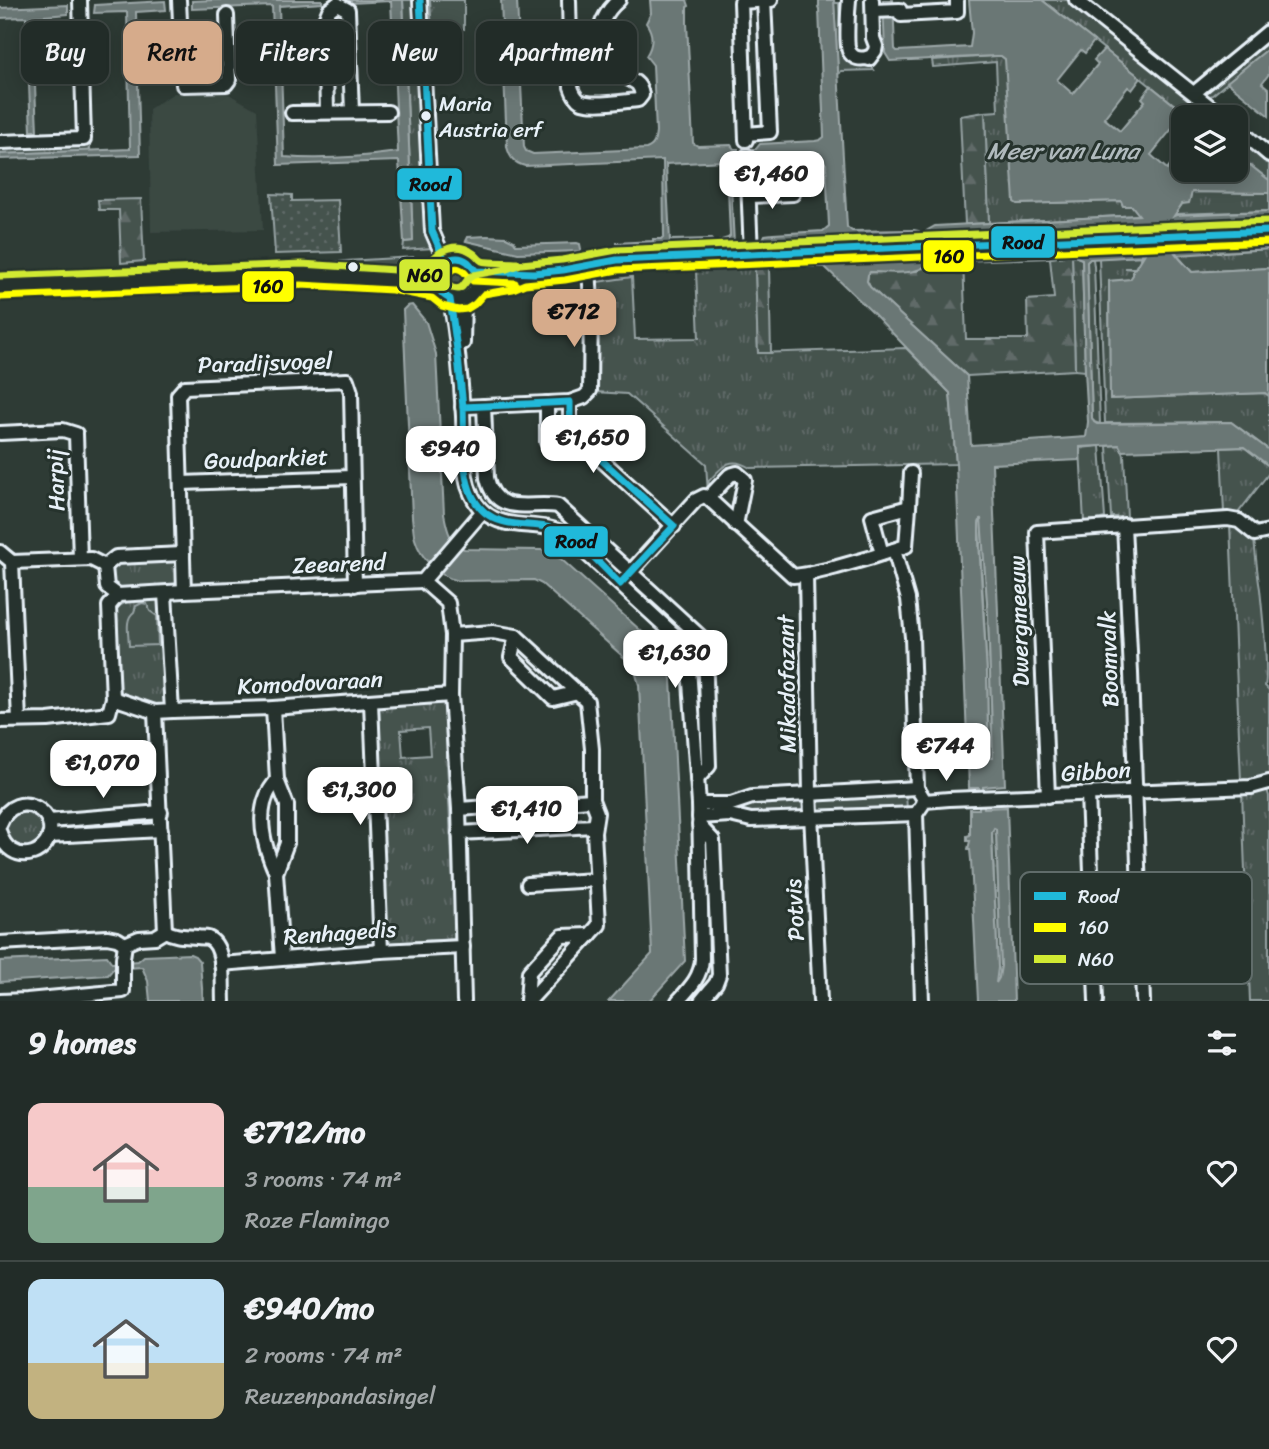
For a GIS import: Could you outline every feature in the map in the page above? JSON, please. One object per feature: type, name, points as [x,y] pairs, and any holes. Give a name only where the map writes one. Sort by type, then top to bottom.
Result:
[{"type":"street","points":[[0,142],[84,139],[80,0]]},
{"type":"street","points":[[179,0],[180,21]]},
{"type":"street","points":[[420,0],[432,231],[445,261]]},
{"type":"street","points":[[569,0],[573,93],[579,101],[590,103],[638,100],[642,95],[636,81],[627,78],[620,71],[614,51],[602,40],[606,15],[619,0]]},
{"type":"street","points":[[764,0],[769,132],[746,137],[741,2],[764,0],[771,0]]},
{"type":"street","points":[[849,0],[848,47],[852,55],[860,59],[869,59],[875,51],[873,5],[900,5],[901,15],[957,12],[957,0]]},
{"type":"street","points":[[1076,0],[1208,105]]},
{"type":"street","points":[[327,112],[325,20],[329,10],[337,2],[348,10],[352,112]]},
{"type":"street","points":[[183,84],[226,84],[229,80],[227,15]]},
{"type":"street","points":[[1194,93],[1269,31]]},
{"type":"street","points":[[222,56],[228,56]]},
{"type":"street","points":[[292,113],[388,112]]},
{"type":"street","points":[[1248,137],[1269,155]]},
{"type":"street","points":[[747,156],[751,254]]},
{"type":"street","points":[[750,196],[793,194]]},
{"type":"street","points":[[476,271],[523,274],[617,260],[1269,230]]},
{"type":"street","points":[[452,258],[467,260],[476,271],[477,285],[464,299],[450,299],[442,295],[437,281],[441,265],[445,261],[452,258]]},
{"type":"street","points":[[462,407],[570,402],[584,397],[590,391],[589,264]]},
{"type":"street","points":[[477,285],[523,274]]},
{"type":"street","points":[[0,287],[289,275],[437,281]]},
{"type":"street","points":[[450,299],[461,389],[467,482],[474,500],[493,518],[510,525],[548,528],[562,533],[679,639],[688,655],[699,815],[702,962],[696,981],[678,1001]]},
{"type":"street","points":[[461,389],[464,299]]},
{"type":"street","name":"Paradijsvogel","points":[[184,591],[178,395],[185,387],[347,380],[351,392],[355,585]]},
{"type":"street","points":[[570,402],[570,440]]},
{"type":"street","points":[[547,403],[547,442],[570,440],[584,444],[674,526]]},
{"type":"street","points":[[484,406],[488,478],[490,488],[496,496],[511,505],[558,506],[702,638],[709,766],[697,779]]},
{"type":"street","name":"Harpij","points":[[0,433],[63,430],[76,434],[80,559]]},
{"type":"street","points":[[708,498],[733,473],[742,476],[745,480],[736,525]]},
{"type":"street","points":[[620,584],[700,497],[704,496],[793,576],[806,575],[906,546],[911,473]]},
{"type":"street","name":"Goudparkiet","points":[[182,484],[352,477]]},
{"type":"street","points":[[909,507],[872,517],[908,599],[911,624],[917,788],[925,802],[916,814],[922,1001]]},
{"type":"street","points":[[464,1001],[459,809],[451,695],[452,635],[448,603],[427,577],[483,511]]},
{"type":"street","points":[[1124,525],[1235,519],[1255,534],[1269,531]]},
{"type":"street","name":"Boomvalk","points":[[1124,525],[1138,872]]},
{"type":"street","name":"Dwergmeeuw","points":[[1048,796],[1037,531],[1124,525]]},
{"type":"street","points":[[0,552],[12,562],[92,559],[106,566]]},
{"type":"street","points":[[106,566],[116,557],[183,554]]},
{"type":"street","points":[[12,562],[19,720]]},
{"type":"street","points":[[0,721],[48,720],[109,713],[113,698],[110,606],[118,595],[107,587],[106,566]]},
{"type":"street","name":"Mikadofazant","points":[[806,575],[810,793]]},
{"type":"street","name":"Zeearend","points":[[118,595],[355,585],[427,577]]},
{"type":"street","points":[[113,698],[155,712],[172,711],[165,593]]},
{"type":"street","points":[[452,635],[493,632],[516,636],[587,701],[592,749],[592,800],[596,820],[599,925],[528,1001]]},
{"type":"street","points":[[516,636],[511,657],[553,698],[578,692]]},
{"type":"street","name":"Komodovaraan","points":[[172,711],[273,708],[451,695]]},
{"type":"street","points":[[372,702],[381,951]]},
{"type":"street","points":[[273,708],[276,780],[287,805],[288,829],[287,843],[276,873]]},
{"type":"street","points":[[155,712],[165,931]]},
{"type":"street","points":[[276,780],[267,793],[262,827],[265,845],[276,873],[282,958]]},
{"type":"street","name":"Gibbon","points":[[925,802],[1251,787],[1269,782]]},
{"type":"street","points":[[699,815],[752,797],[917,788]]},
{"type":"street","points":[[810,793],[812,817]]},
{"type":"street","points":[[1088,794],[1091,872]]},
{"type":"street","points":[[459,809],[592,800]]},
{"type":"street","points":[[0,824],[9,810],[24,804],[39,809],[49,821],[49,836],[44,845],[30,854],[14,852],[7,847],[0,833]]},
{"type":"street","points":[[49,821],[161,812]]},
{"type":"street","points":[[699,815],[730,815],[751,820],[916,814]]},
{"type":"street","points":[[699,815],[713,840],[719,971],[716,983],[701,1001]]},
{"type":"street","name":"Potvis","points":[[812,817],[820,1001]]},
{"type":"street","points":[[459,833],[596,820]]},
{"type":"street","points":[[49,836],[161,830]]},
{"type":"street","points":[[528,884],[596,880]]},
{"type":"street","points":[[125,944],[139,938],[155,937],[165,931]]},
{"type":"street","points":[[165,931],[174,936],[208,938],[215,944],[219,950],[221,964],[223,1001]]},
{"type":"street","points":[[528,1001],[529,972],[562,936],[590,935]]},
{"type":"street","points":[[0,943],[107,937],[125,944]]},
{"type":"street","points":[[0,1001],[123,996],[125,944]]},
{"type":"street","name":"Renhagedis","points":[[221,964],[463,947]]},
{"type":"shaded area","points":[[225,92],[257,110],[263,230],[151,232],[149,109],[174,93]]},
{"type":"green space","points":[[403,0],[416,0],[417,21],[404,21]]},
{"type":"green space","points":[[430,0],[464,0],[464,29],[462,21],[431,21]]},
{"type":"green space","points":[[1042,0],[1070,0],[1201,105],[1175,105]]},
{"type":"green space","points":[[834,3],[839,3],[840,31],[845,31],[863,66],[870,64],[874,70],[841,71],[838,74]]},
{"type":"green space","points":[[1269,36],[1269,48],[1210,97],[1201,91]]},
{"type":"green space","points":[[1001,56],[1006,60],[1015,202],[1121,201],[1123,206],[1132,206],[1140,215],[989,223],[985,112],[998,111],[996,62],[933,67],[932,60]]},
{"type":"green space","points":[[406,84],[422,84],[433,248],[403,250],[404,242],[413,241]]},
{"type":"green space","points":[[985,112],[989,223],[965,224],[960,116]]},
{"type":"green space","points":[[1248,142],[1269,159],[1269,180],[1248,163]]},
{"type":"green space","points":[[90,143],[90,151],[0,154],[0,146]]},
{"type":"green space","points":[[1191,192],[1269,193],[1269,211],[1175,214]]},
{"type":"green space","points":[[271,194],[292,195],[292,201],[338,200],[341,252],[275,254]]},
{"type":"green space","points":[[141,199],[144,261],[121,263],[119,210],[99,210],[98,200]]},
{"type":"green space","points":[[1145,248],[1135,268],[1125,268],[1133,269],[1130,280],[1109,281],[1110,399],[1265,393],[1269,396],[1269,450],[1231,422],[1105,423],[1099,258],[1140,256]]},
{"type":"green space","points":[[1269,249],[1269,268],[1192,272],[1176,254]]},
{"type":"green space","points":[[1072,255],[1082,259],[1085,371],[1075,370]]},
{"type":"green space","points":[[1072,255],[1075,370],[967,376],[870,287],[867,281],[870,272],[917,271],[930,262],[963,260],[966,339],[1028,339],[1027,300],[1054,298],[1050,258]]},
{"type":"green space","points":[[414,257],[416,267],[278,272],[276,265]]},
{"type":"green space","points":[[1089,259],[1093,259],[1094,266],[1100,424],[1092,418]]},
{"type":"green space","points":[[457,264],[468,268],[472,279],[468,290],[457,294],[446,290],[442,279],[446,268]]},
{"type":"green space","points":[[755,268],[758,353],[906,348],[950,393],[956,464],[750,468],[731,463],[726,464],[708,482],[713,488],[708,493],[706,464],[627,394],[595,392],[597,282],[632,277],[635,339],[699,338],[696,271]]},
{"type":"green space","points":[[755,268],[769,268],[771,353],[758,353]]},
{"type":"green space","points":[[1120,445],[1124,455],[1127,517],[1111,517],[1107,446]]},
{"type":"green space","points":[[1100,446],[1105,518],[1084,523],[1080,448]]},
{"type":"green space","points":[[1244,447],[1269,466],[1269,473],[1238,513],[1224,513],[1221,448]]},
{"type":"green space","points":[[981,517],[988,615],[993,758],[990,758],[988,735],[979,523]]},
{"type":"green space","points":[[1230,524],[1236,525],[1254,540],[1265,639],[1265,686],[1269,690],[1269,774],[1241,781]]},
{"type":"green space","points":[[171,560],[180,564],[179,587],[120,591],[114,586],[114,563]]},
{"type":"green space","points":[[161,599],[167,705],[154,706],[117,693],[114,612],[129,602]]},
{"type":"green space","points":[[147,604],[150,611],[157,616],[158,645],[129,646],[129,619],[136,606]]},
{"type":"green space","points":[[444,700],[456,939],[387,943],[376,704]],"holes":[[[428,728],[430,755],[403,757],[401,730]]]},
{"type":"green space","points":[[1267,790],[1269,796],[1269,1001],[1250,1001],[1252,872],[1245,872],[1242,793]]},
{"type":"green space","points":[[906,793],[907,810],[817,814],[816,798]]},
{"type":"green space","points":[[806,798],[808,812],[756,817],[734,812],[733,807],[756,800]]},
{"type":"green space","points":[[15,810],[35,810],[46,826],[44,836],[32,848],[18,846],[7,838],[5,825]]},
{"type":"green space","points":[[994,828],[1001,966],[996,983],[998,968],[992,832]]},
{"type":"water","points":[[322,0],[322,3],[279,6],[279,21],[273,21],[272,6],[192,9],[192,1]]},
{"type":"water","points":[[350,0],[403,0],[404,21],[392,21],[391,1],[350,3]]},
{"type":"water","points":[[501,0],[517,0],[518,21],[502,21]]},
{"type":"water","points":[[650,0],[687,0],[693,143],[698,146],[731,145],[738,149],[738,155],[734,156],[730,165],[734,244],[718,244],[718,241],[730,236],[727,165],[724,161],[666,164],[670,240],[711,239],[713,245],[617,250],[617,243],[653,241],[664,236],[663,160],[525,166],[513,160],[507,147],[504,84],[521,84],[524,147],[533,154],[646,149],[651,146],[656,132],[653,65],[646,56],[652,40],[646,23],[651,13]]},
{"type":"water","points":[[819,0],[834,0],[847,227],[852,231],[914,230],[919,231],[919,235],[848,238],[843,241],[763,239],[765,235],[823,231],[829,226],[826,164],[820,159],[763,160],[753,155],[752,149],[756,149],[760,144],[815,141],[824,137]]},
{"type":"water","name":"Meer van Luna","points":[[883,0],[893,0],[897,51],[970,47],[972,33],[969,0],[1042,0],[1094,41],[1085,53],[1081,50],[1057,80],[1073,94],[1098,64],[1094,60],[1104,49],[1141,78],[1132,90],[1128,87],[1104,118],[1120,131],[1145,101],[1142,98],[1151,86],[1174,105],[1171,105],[1171,130],[1151,155],[1167,169],[1171,164],[1171,182],[1248,182],[1248,163],[1269,180],[1269,193],[1192,192],[1189,203],[1182,204],[1174,216],[1269,211],[1269,218],[1170,223],[1169,239],[1173,250],[1192,272],[1269,268],[1269,396],[1265,393],[1110,399],[1109,281],[1130,279],[1133,275],[1133,269],[1149,247],[1146,224],[1122,225],[1119,229],[1118,226],[926,235],[926,231],[935,226],[1139,215],[1132,206],[1123,206],[1121,201],[1014,202],[1005,59],[1001,56],[890,61],[885,53]]},
{"type":"water","points":[[165,1],[166,10],[136,12],[136,21],[127,21],[127,12],[94,13],[95,5]]},
{"type":"water","points":[[68,5],[68,14],[32,17],[32,21],[26,21],[26,17],[0,18],[0,8]]},
{"type":"water","points":[[1269,48],[1269,74],[1262,83],[1269,89],[1269,116],[1227,82]]},
{"type":"water","points":[[29,84],[35,84],[37,131],[31,131]]},
{"type":"water","points":[[129,84],[138,84],[140,155],[0,159],[0,154],[130,149]]},
{"type":"water","points":[[275,84],[282,84],[284,157],[312,158],[398,152],[395,84],[406,84],[413,241],[404,242],[399,161],[278,165]]},
{"type":"water","points":[[468,237],[506,237],[516,245],[577,243],[581,249],[518,253],[466,241]]},
{"type":"water","points":[[1269,242],[1269,249],[1178,255],[1172,247]]},
{"type":"water","points":[[1145,248],[1141,256],[1090,259],[1087,262],[1094,422],[1231,422],[1269,450],[1269,466],[1244,447],[1122,451],[1119,445],[1080,447],[1080,460],[992,464],[1005,785],[983,787],[984,808],[1007,807],[1014,1001],[978,1001],[971,860],[968,849],[970,841],[967,841],[967,836],[970,835],[970,809],[979,809],[979,788],[969,788],[956,464],[950,393],[825,267],[786,267],[787,264],[983,253]],"holes":[[[1072,255],[1082,259],[1088,422],[1086,437],[971,445],[967,376],[870,287],[868,275],[870,272],[911,272],[931,262]],[[981,518],[988,615],[993,758],[990,758],[988,735],[979,523]],[[996,829],[1001,966],[996,983],[998,968],[992,832]]]},
{"type":"water","points":[[412,305],[426,322],[436,354],[444,514],[452,539],[464,549],[542,550],[561,559],[649,638],[664,655],[671,679],[685,961],[649,1001],[609,1001],[652,954],[639,685],[635,671],[628,661],[542,584],[534,580],[458,581],[437,571],[421,553],[415,539],[412,517],[403,310]]},
{"type":"water","points":[[190,954],[200,962],[203,1001],[150,1001],[148,981],[142,967],[113,969],[108,975],[0,982],[0,961],[107,956],[112,963],[138,961],[144,956]]},
{"type":"transit line","name":"Rood","points":[[420,0],[432,231],[445,261]]},
{"type":"transit line","name":"N60","points":[[0,276],[302,264],[395,270],[440,278],[452,288],[458,289],[474,275],[521,264],[617,250],[1269,221]]},
{"type":"transit line","name":"Rood","points":[[463,407],[450,299],[441,292],[436,278],[442,265],[454,258],[468,262],[476,271],[534,273],[617,260],[1269,231]]},
{"type":"transit line","name":"160","points":[[0,297],[301,285],[392,290],[432,298],[442,306],[458,310],[467,309],[484,294],[525,284],[618,270],[1269,242]]},
{"type":"transit line","name":"N60","points":[[398,269],[429,264],[438,254],[455,247],[467,249],[484,262],[517,263]]},
{"type":"transit line","name":"160","points":[[400,289],[439,284],[456,268],[473,281],[515,283]]},
{"type":"transit line","name":"Rood","points":[[570,402],[570,441],[584,444],[674,526],[620,584],[572,538],[548,527],[514,524],[486,514],[469,489],[464,456],[463,407],[570,402]]},
{"type":"place","name":"Maria Austria erf","points":[[426,116]]}]
